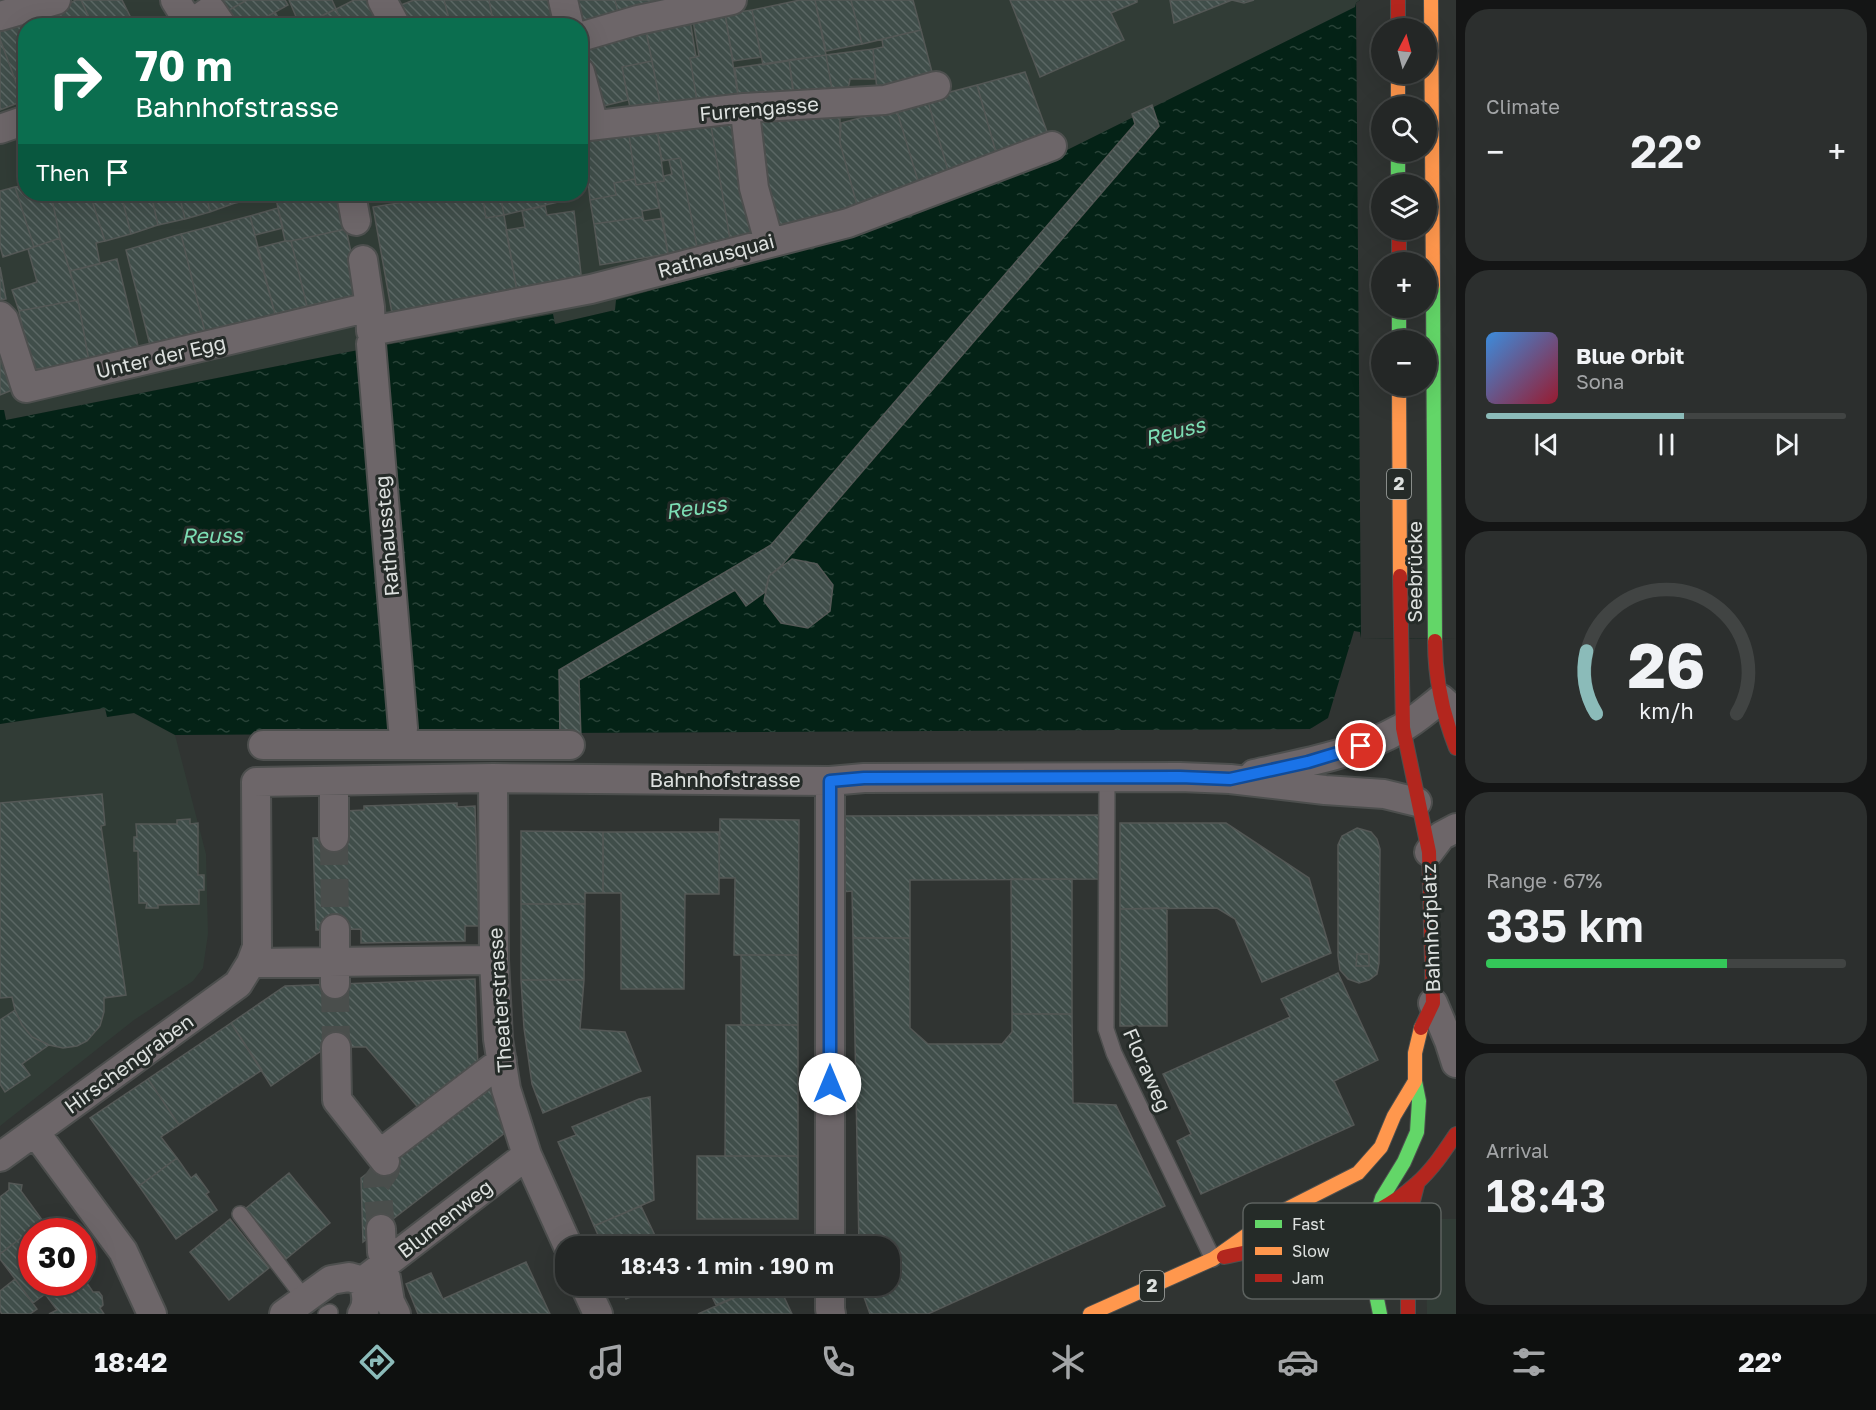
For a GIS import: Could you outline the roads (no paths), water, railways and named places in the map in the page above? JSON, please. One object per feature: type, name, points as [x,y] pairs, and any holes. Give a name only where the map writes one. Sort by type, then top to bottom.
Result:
[{"type":"main road","points":[[1398,0],[1398,18]]},
{"type":"main road","name":"Seebrücke","points":[[1431,0],[1435,639],[1449,706]]},
{"type":"main road","name":"Seebrücke","points":[[1399,396],[1400,639]]},
{"type":"main road","name":"Bahnhofplatz","points":[[1380,1203],[1404,1162],[1417,1132],[1419,1101],[1414,1081],[1415,1053],[1422,1024],[1433,1003],[1429,852],[1403,728],[1400,639]]},
{"type":"main road","name":"2","points":[[1449,706],[1446,722],[1456,748]]},
{"type":"main road","name":"2","points":[[1299,1203],[1358,1173],[1381,1147],[1394,1116],[1414,1081]]},
{"type":"main road","name":"2","points":[[1389,1203],[1418,1182],[1456,1134]]},
{"type":"main road","points":[[1412,1203],[1418,1182]]},
{"type":"main road","name":"2","points":[[1090,1314],[1214,1259],[1243,1238]]},
{"type":"main road","name":"2","points":[[1214,1259],[1243,1253]]},
{"type":"main road","name":"Bahnhofplatz","points":[[1377,1299],[1380,1314]]},
{"type":"street","points":[[0,16],[31,12],[56,0]]},
{"type":"street","points":[[175,0],[185,18]]},
{"type":"street","points":[[382,0],[392,18]]},
{"type":"street","points":[[563,0],[567,18]]},
{"type":"street","points":[[588,35],[638,20],[732,0]]},
{"type":"street","points":[[199,18],[211,10],[217,18]]},
{"type":"street","name":"Furrengasse","points":[[588,126],[707,110],[885,100],[936,86]]},
{"type":"street","points":[[746,122],[754,188],[769,242]]},
{"type":"street","points":[[0,129],[18,123]]},
{"type":"street","name":"Rathausquai","points":[[370,327],[591,289],[848,223],[1052,146]]},
{"type":"street","name":"Rathaussteg","points":[[363,260],[403,728]]},
{"type":"street","name":"Unter der Egg","points":[[0,316],[4,320],[26,388],[370,327]]},
{"type":"street","points":[[1403,728],[1449,706]]},
{"type":"street","name":"Bahnhofstrasse","points":[[1230,779],[1329,756],[1382,739],[1403,728]]},
{"type":"street","points":[[262,745],[570,745]]},
{"type":"street","name":"Bahnhofstrasse","points":[[245,974],[257,948],[256,782],[493,778],[830,781],[864,778],[1230,779],[1384,794],[1417,802]]},
{"type":"street","name":"Theaterstrasse","points":[[493,778],[498,1039],[506,1089],[526,1155],[563,1236]]},
{"type":"street","points":[[334,781],[334,837]]},
{"type":"street","points":[[830,781],[830,1236]]},
{"type":"street","name":"Bahnhofplatz","points":[[1429,852],[1441,836],[1456,828]]},
{"type":"street","points":[[335,929],[335,973]]},
{"type":"street","points":[[245,974],[335,973],[485,960]]},
{"type":"street","name":"Hirschengraben","points":[[0,1157],[245,974]]},
{"type":"street","name":"Bahnhofplatz","points":[[1433,1003],[1456,1063]]},
{"type":"street","points":[[336,1047],[337,1100],[383,1157],[502,1061]]},
{"type":"street","points":[[35,1132],[123,1251],[152,1314]]},
{"type":"street","name":"Blumenweg","points":[[378,1260],[526,1155]]},
{"type":"street","points":[[311,1310],[331,1280],[349,1277],[378,1260]]},
{"type":"street","points":[[362,1314],[378,1260]]},
{"type":"street","points":[[378,1260],[390,1302],[396,1314]]},
{"type":"street","points":[[590,1296],[598,1314]]},
{"type":"street","points":[[830,1296],[831,1314]]},
{"type":"lane","name":"Floraweg","points":[[1107,777],[1106,1029],[1114,1053],[1214,1259]]},
{"type":"lane","points":[[240,1214],[311,1310]]},
{"type":"water","name":"Reuss","points":[[1360,0],[1456,0],[1456,639],[1361,638],[1360,632],[1354,631],[1328,718],[1310,729],[175,735],[134,713],[107,717],[105,708],[0,724],[0,410],[4,410],[6,420],[553,314],[555,324],[615,310],[616,300],[856,235],[1055,156],[1355,7]]},
{"type":"tunnel","points":[[334,837],[335,929]]},
{"type":"tunnel","points":[[335,984],[336,1047]]},
{"type":"tunnel","points":[[381,1229],[377,1182],[386,1169],[385,1161]]}]
